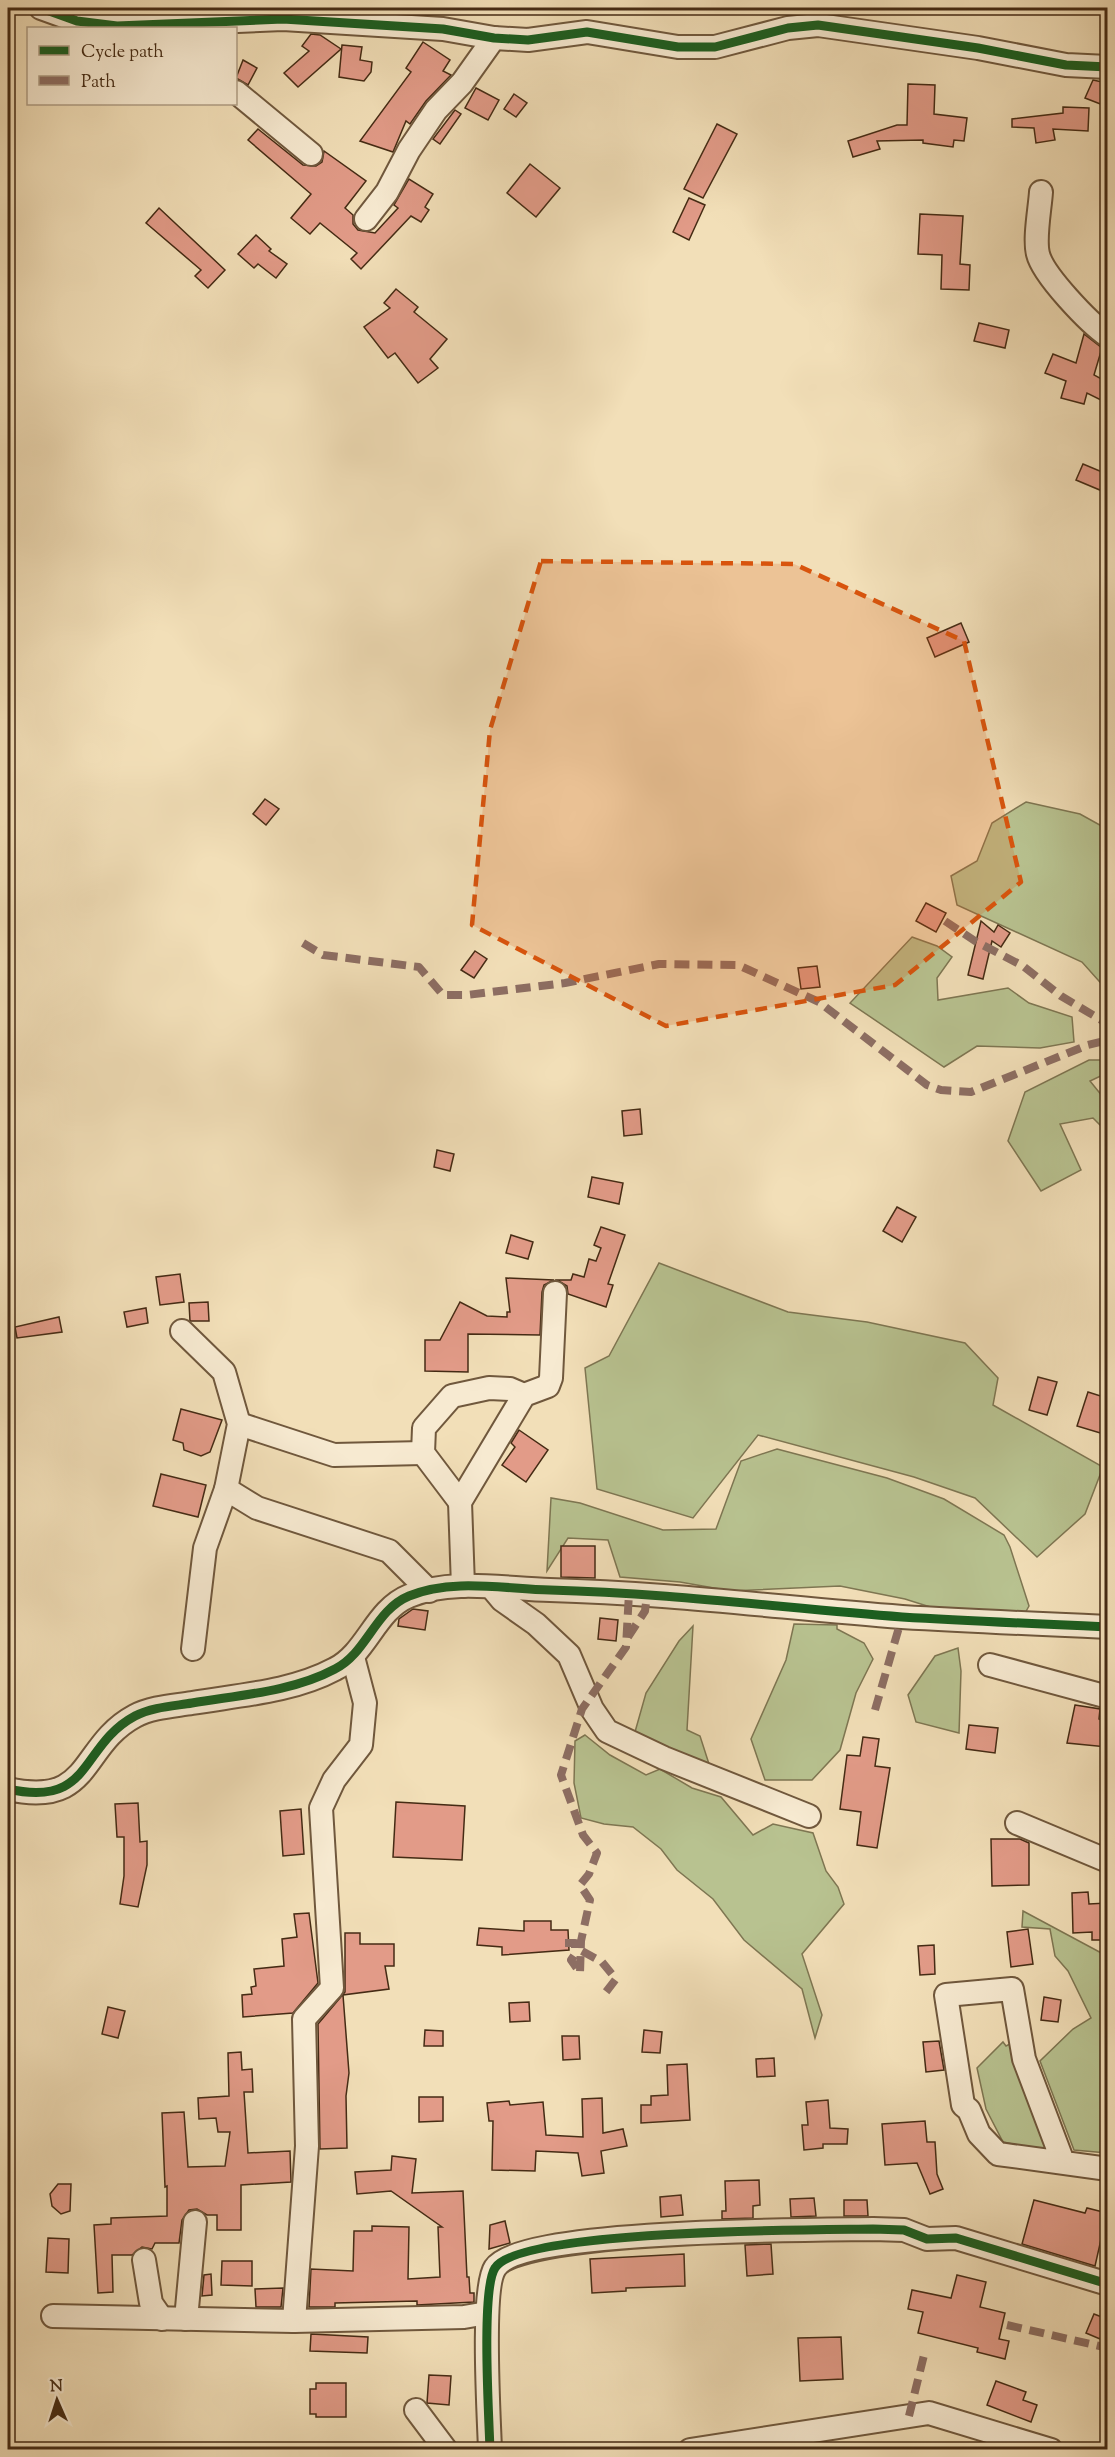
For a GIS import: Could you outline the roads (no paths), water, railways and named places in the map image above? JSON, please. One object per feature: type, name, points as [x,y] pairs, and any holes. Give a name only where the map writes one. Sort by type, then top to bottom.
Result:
[{"type":"street","points":[[40,8],[77,21],[117,26],[229,24],[283,13],[443,29],[494,38],[528,40],[586,32],[678,47],[716,47],[788,28],[818,26],[954,44],[1066,66],[1107,67]]},
{"type":"street","points":[[366,219],[387,192],[409,150],[436,110],[462,82],[494,38]]},
{"type":"street","points":[[237,93],[311,154]]},
{"type":"street","points":[[1041,192],[1038,254],[1065,294],[1092,325],[1107,336]]},
{"type":"street","points":[[463,1586],[460,1502],[524,1395],[548,1386],[551,1378],[555,1293]]},
{"type":"street","points":[[182,1331],[224,1372],[239,1424],[226,1489],[205,1548],[193,1649]]},
{"type":"street","points":[[460,1502],[423,1453],[424,1428],[452,1396],[489,1388],[510,1389],[524,1395]]},
{"type":"street","points":[[239,1424],[334,1455],[423,1453]]},
{"type":"street","points":[[226,1489],[257,1508],[388,1551],[429,1591]]},
{"type":"street","points":[[8,1789],[28,1793],[64,1787],[78,1776],[116,1731],[135,1716],[161,1707],[275,1690],[334,1670],[353,1657],[393,1606],[409,1596],[429,1591],[463,1586],[629,1593],[902,1617],[1107,1627]]},
{"type":"street","points":[[492,1588],[502,1600],[536,1624],[569,1655],[592,1709],[607,1731],[664,1758],[809,1816]]},
{"type":"street","points":[[294,2321],[307,2146],[304,2019],[332,1988],[321,1808],[334,1780],[361,1745],[365,1703],[353,1657]]},
{"type":"street","points":[[990,1665],[1107,1697]]},
{"type":"street","points":[[1017,1823],[1107,1861]]},
{"type":"street","points":[[1063,2162],[1024,2059],[1012,1989],[946,1995],[963,2105],[969,2110],[979,2134],[998,2154],[1107,2169]]},
{"type":"street","points":[[186,2319],[195,2222]]},
{"type":"street","points":[[490,2450],[487,2313],[494,2268],[503,2260],[529,2251],[631,2235],[904,2230],[927,2239],[956,2238],[1107,2284]]},
{"type":"street","points":[[144,2260],[151,2303],[162,2319]]},
{"type":"street","points":[[53,2316],[294,2321],[464,2317],[487,2313]]},
{"type":"street","points":[[416,2410],[446,2450]]},
{"type":"street","points":[[690,2450],[769,2443],[929,2413],[1051,2450]]}]
